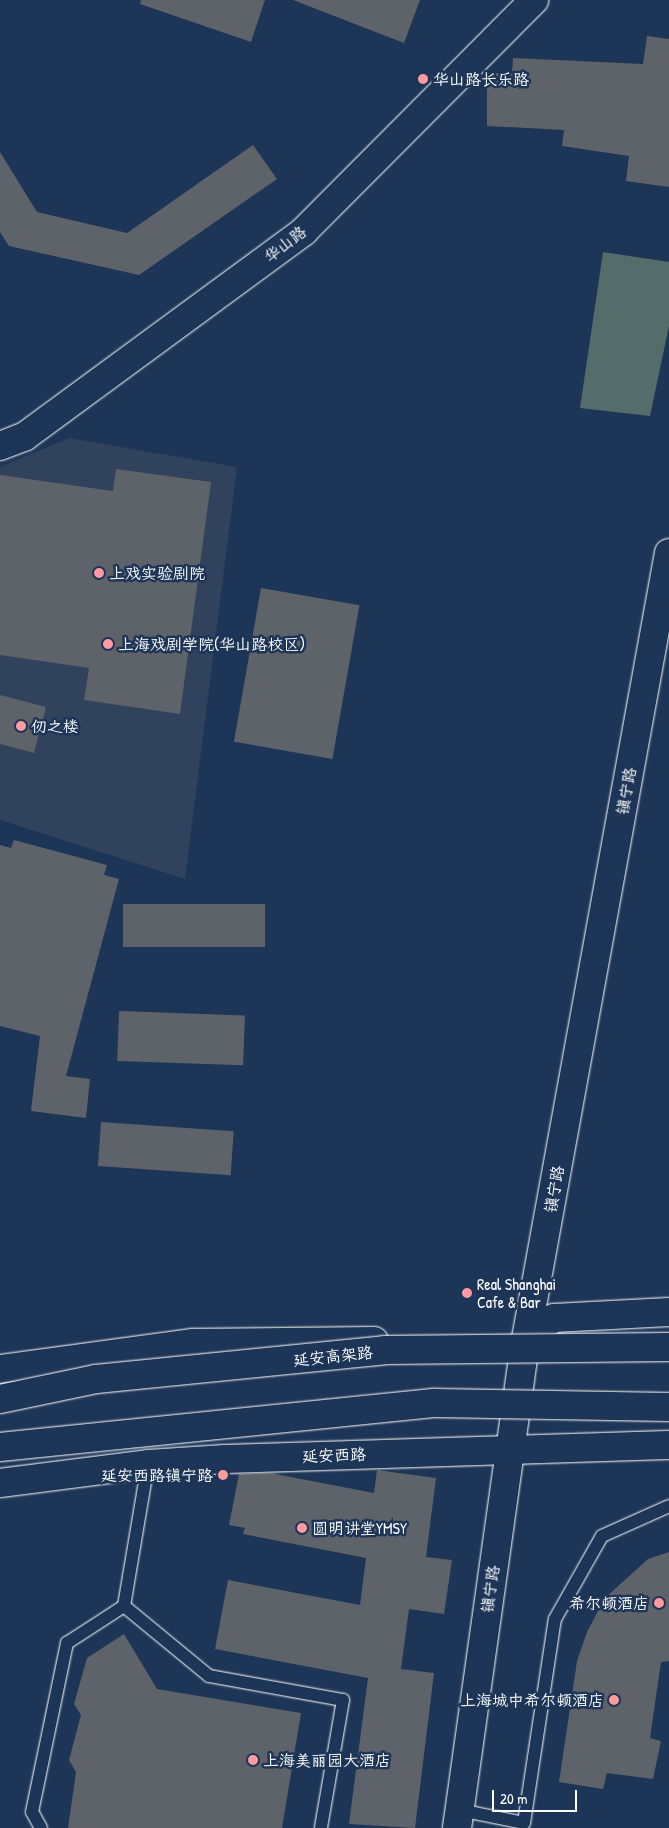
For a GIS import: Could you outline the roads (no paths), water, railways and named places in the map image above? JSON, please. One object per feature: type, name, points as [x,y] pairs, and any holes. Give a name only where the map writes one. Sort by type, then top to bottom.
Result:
[{"type":"main road","name":"华山路","points":[[0,446],[24,437],[304,231],[534,0]]},
{"type":"main road","name":"镇宁路","points":[[459,1819],[526,1339],[669,553]]},
{"type":"main road","points":[[526,1339],[554,1318],[669,1312]]},
{"type":"main road","points":[[0,1368],[193,1343],[526,1339],[669,1340]]},
{"type":"main road","name":"延安高架路","points":[[0,1399],[96,1379],[385,1350],[669,1347]]},
{"type":"main road","points":[[0,1447],[436,1403],[669,1407]]},
{"type":"main road","name":"延安西路","points":[[0,1483],[148,1464],[669,1445]]},
{"type":"lane","points":[[41,1828],[32,1812],[67,1643],[124,1606],[148,1464]]},
{"type":"lane","points":[[459,1819],[524,1823],[555,1619],[602,1536],[669,1506]]},
{"type":"lane","points":[[124,1606],[210,1676],[343,1700],[321,1828]]},
{"type":"place","name":"华山路长乐路","points":[[423,79]]},
{"type":"place","name":"上戏实验剧院","points":[[99,573]]},
{"type":"place","name":"上海戏剧学院(华山路校区)","points":[[108,644]]},
{"type":"place","name":"仞之楼","points":[[21,726]]},
{"type":"place","name":"Real Shanghai Cafe & Bar","points":[[467,1293]]},
{"type":"place","name":"延安西路镇宁路","points":[[223,1475]]},
{"type":"place","name":"圆明讲堂YMSY","points":[[302,1528]]},
{"type":"place","name":"希尔顿酒店","points":[[659,1603]]},
{"type":"place","name":"上海城中希尔顿酒店","points":[[614,1700]]},
{"type":"place","name":"上海美丽园大酒店","points":[[253,1760]]}]
